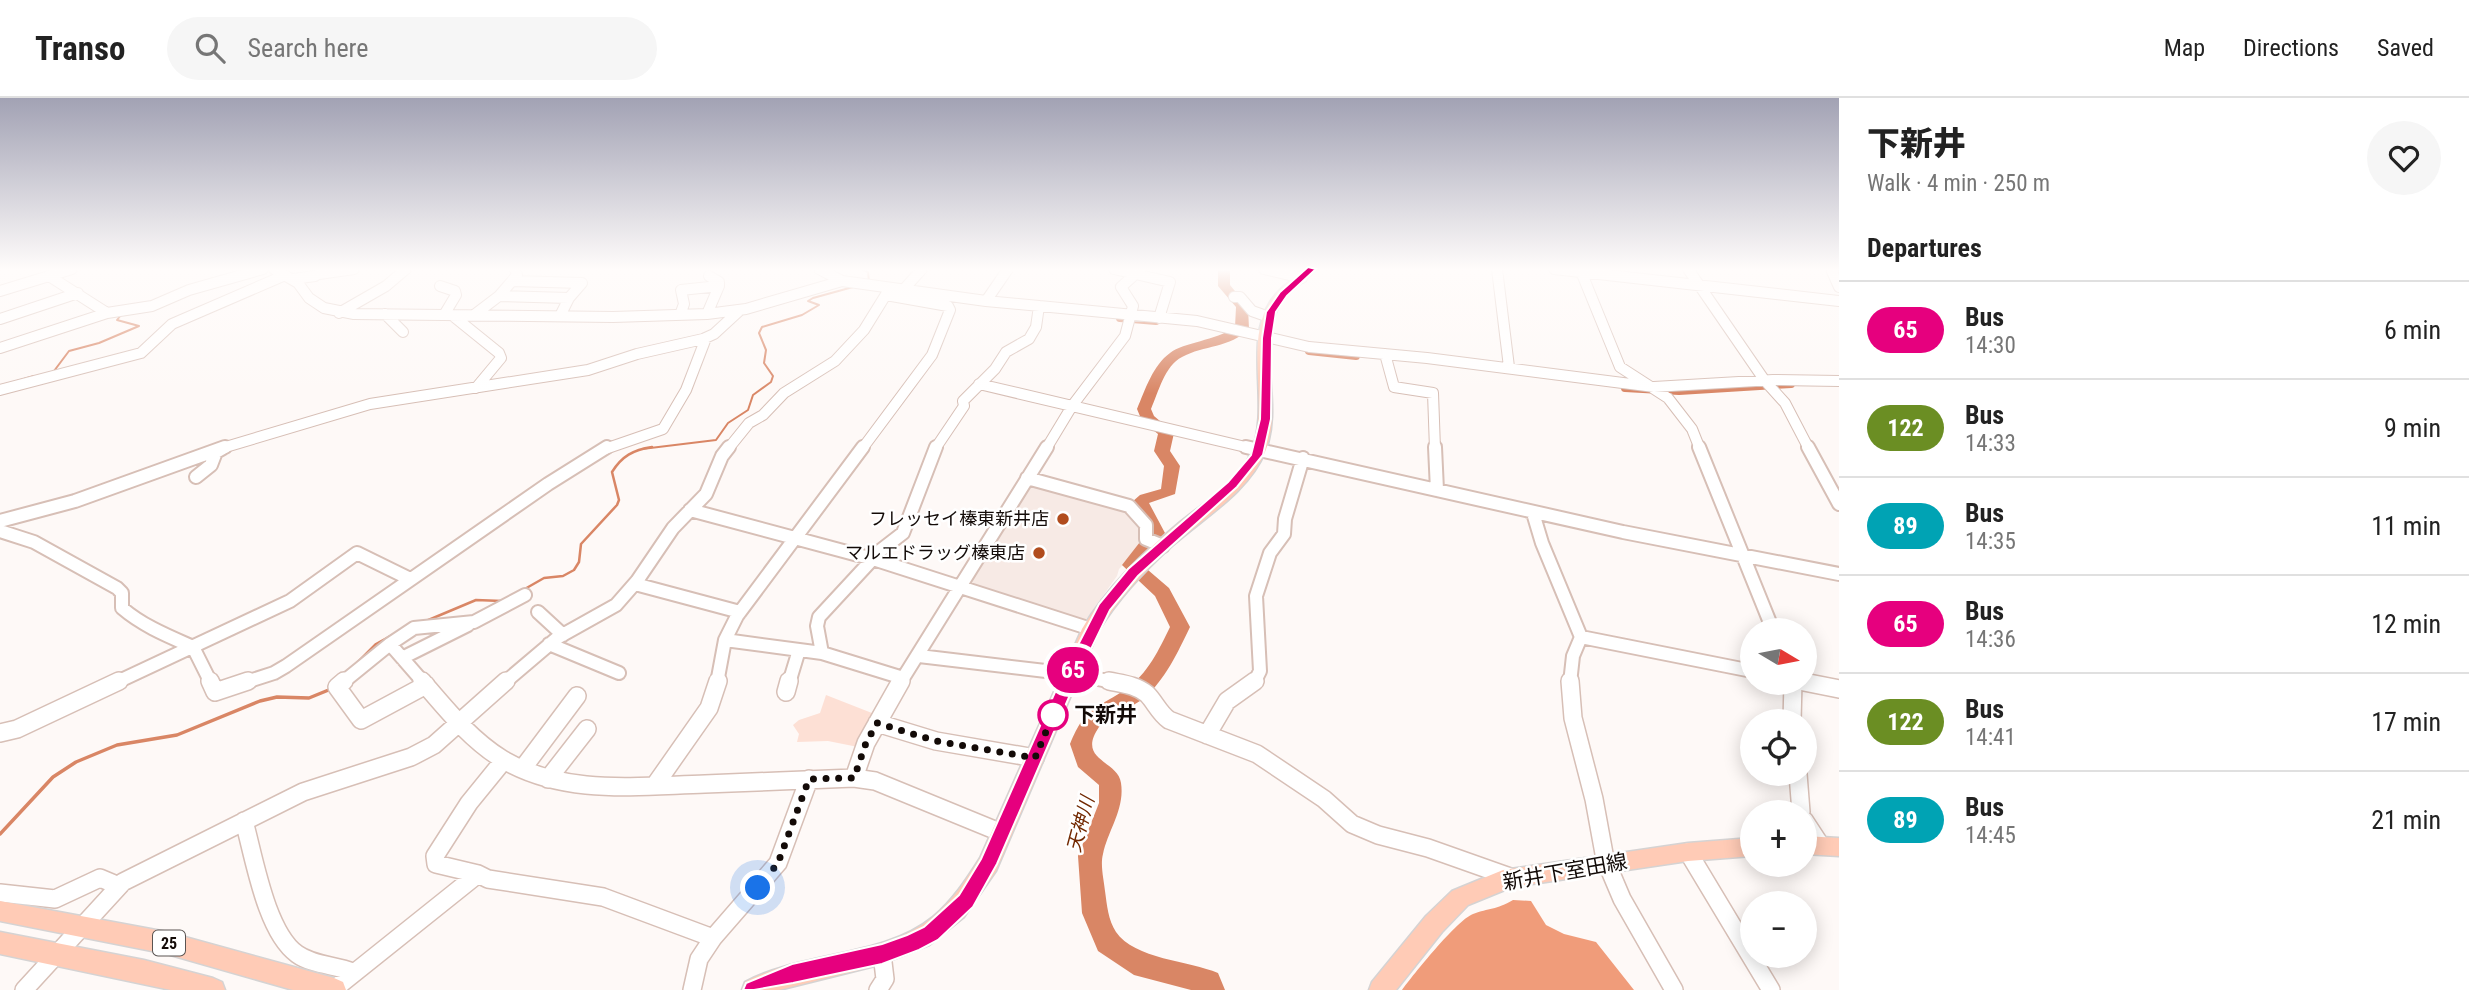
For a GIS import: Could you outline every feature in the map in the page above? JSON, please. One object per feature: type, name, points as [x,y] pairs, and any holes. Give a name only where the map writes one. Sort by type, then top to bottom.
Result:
[{"type":"main road","points":[[754,990],[792,974],[882,954],[931,933],[950,918],[976,885],[1002,833],[1091,629],[1124,582],[1233,484],[1251,465],[1260,448],[1265,419],[1267,338],[1272,311]]},
{"type":"main road","name":"新井下室田線","points":[[1381,990],[1434,924],[1460,898],[1511,877],[1740,847]]},
{"type":"main road","name":"25","points":[[0,911],[167,943],[334,990]]},
{"type":"main road","name":"25","points":[[0,943],[58,953],[205,989]]},
{"type":"street","points":[[0,319],[25,311]]},
{"type":"street","points":[[104,311],[107,313]]},
{"type":"street","points":[[0,348],[107,313],[122,311]]},
{"type":"street","points":[[0,390],[141,353],[154,345],[162,332],[172,324],[205,311]]},
{"type":"street","points":[[334,311],[339,313],[561,316],[707,314],[738,311]]},
{"type":"street","points":[[339,313],[343,311]]},
{"type":"street","points":[[448,315],[450,311]]},
{"type":"street","points":[[474,315],[479,311]]},
{"type":"street","points":[[561,316],[563,311]]},
{"type":"street","points":[[0,521],[86,498],[178,461],[370,404],[588,370],[637,354],[706,338],[714,334],[738,311]]},
{"type":"street","points":[[24,990],[119,886],[136,874],[326,783],[411,757],[434,745],[549,644],[605,613],[635,584],[673,528],[706,494],[722,456],[749,423],[762,415],[784,393],[835,361],[879,311]]},
{"type":"street","points":[[655,785],[709,708],[716,690],[725,640],[740,612],[932,355],[950,311]]},
{"type":"street","points":[[822,653],[818,617],[873,559],[903,533],[933,452],[964,406],[963,401],[995,369],[1006,352],[1029,339],[1036,327],[1038,311]]},
{"type":"street","points":[[1081,311],[1197,321],[1309,347],[1386,357],[1509,367],[1654,387],[1765,381],[1839,381]]},
{"type":"street","points":[[854,778],[866,743],[903,678],[1072,406],[1125,336],[1130,311]]},
{"type":"street","points":[[1159,318],[1161,311]]},
{"type":"street","points":[[1252,311],[1269,317]]},
{"type":"street","points":[[1502,311],[1509,367]]},
{"type":"street","points":[[1597,311],[1620,367],[1654,387],[1682,414],[1692,429],[1768,618]]},
{"type":"street","points":[[1717,311],[1765,381],[1785,403],[1839,504]]},
{"type":"street","points":[[385,314],[403,332]]},
{"type":"street","points":[[448,315],[499,353],[501,358],[476,388]]},
{"type":"street","points":[[0,531],[34,542],[117,587],[122,593],[122,608],[129,614],[149,628],[193,647],[215,692],[274,673],[286,666],[410,579],[612,444],[666,427],[686,390],[706,338]]},
{"type":"street","points":[[1386,357],[1394,387],[1433,393],[1437,490]]},
{"type":"street","points":[[979,384],[1533,513],[1839,574]]},
{"type":"street","points":[[196,477],[211,466],[216,452],[223,448]]},
{"type":"street","points":[[1207,735],[1227,701],[1254,684],[1260,671],[1255,596],[1270,553],[1284,534],[1285,519],[1303,458]]},
{"type":"street","points":[[1823,472],[1839,475]]},
{"type":"street","points":[[1027,478],[1129,506],[1146,525],[1146,539],[1163,546]]},
{"type":"street","points":[[690,510],[873,559],[1091,629]]},
{"type":"street","points":[[1533,513],[1542,543],[1581,637]]},
{"type":"street","points":[[0,733],[17,729],[290,601],[357,553],[410,579]]},
{"type":"street","points":[[635,584],[740,612]]},
{"type":"street","points":[[402,658],[525,595]]},
{"type":"street","points":[[538,612],[563,635]]},
{"type":"street","points":[[426,685],[361,720],[337,687],[414,628],[474,622]]},
{"type":"street","points":[[1581,637],[1740,669]]},
{"type":"street","points":[[1581,637],[1572,654],[1573,719],[1606,864],[1625,906],[1646,937],[1674,990]]},
{"type":"street","points":[[725,640],[822,653],[903,678]]},
{"type":"street","points":[[390,644],[459,724],[504,760],[548,779],[597,788],[854,778],[875,781],[1002,833]]},
{"type":"street","points":[[549,644],[619,673]]},
{"type":"street","points":[[786,692],[799,650]]},
{"type":"street","points":[[919,656],[1071,674],[1134,687],[1148,695],[1160,713],[1169,720],[1257,754],[1324,799],[1352,824],[1378,835],[1428,848],[1511,877]]},
{"type":"street","points":[[1817,685],[1839,689]]},
{"type":"street","points":[[523,768],[577,696]]},
{"type":"street","points":[[877,723],[936,741],[1035,758]]},
{"type":"street","points":[[548,779],[587,729]]},
{"type":"street","points":[[504,760],[469,803],[435,856],[436,864],[488,879],[603,897],[713,937]]},
{"type":"street","points":[[692,990],[699,959],[713,937],[731,920],[778,863],[809,779]]},
{"type":"street","points":[[244,821],[274,925],[298,955],[342,966],[353,972]]},
{"type":"street","points":[[1688,852],[1771,990]]},
{"type":"street","points":[[334,990],[478,874]]},
{"type":"street","points":[[0,893],[54,900],[97,877],[106,876],[119,886]]},
{"type":"street","points":[[878,990],[885,979],[882,954]]},
{"type":"shaded area","points":[[1027,482],[1126,506],[1140,520],[1147,541],[1119,569],[1117,576],[1085,621],[966,583]]},
{"type":"shaded area","points":[[826,695],[877,715],[858,747],[828,741],[797,742],[799,734],[793,725],[799,720],[820,713]]},
{"type":"shaded area","points":[[1513,900],[1531,901],[1546,925],[1564,934],[1596,942],[1634,990],[1402,990],[1466,918]]},
{"type":"waterway","points":[[645,449],[716,440],[728,423],[748,410],[753,395],[771,382],[773,376],[764,363],[766,350],[759,333],[762,327],[809,311]]},
{"type":"waterway","name":"天神川","points":[[1212,990],[1209,982],[1134,962],[1107,942],[1095,913],[1090,856],[1110,803],[1110,781],[1086,761],[1081,744],[1089,724],[1097,715],[1135,694],[1144,685],[1166,656],[1180,627],[1162,592],[1131,565],[1156,533],[1140,502],[1169,491],[1172,466],[1162,451],[1166,433],[1147,418],[1144,409],[1166,364],[1176,354],[1225,340],[1242,329],[1242,311]]},
{"type":"waterway","points":[[54,371],[69,351],[99,343],[139,326],[117,320],[121,315]]},
{"type":"waterway","points":[[1120,318],[1156,321]]},
{"type":"waterway","points":[[1309,351],[1356,356]]},
{"type":"waterway","points":[[7,384],[34,376]]},
{"type":"waterway","points":[[1625,388],[1679,391],[1791,384]]},
{"type":"waterway","points":[[645,449],[652,447]]},
{"type":"waterway","points":[[523,590],[544,578],[563,576],[574,570],[579,562],[581,544],[619,500],[612,472],[629,455],[645,449]]},
{"type":"waterway","points":[[426,621],[476,600],[502,601]]},
{"type":"waterway","points":[[353,667],[376,644],[394,634]]},
{"type":"waterway","points":[[0,834],[53,777],[76,762],[117,745],[177,735],[260,701],[277,697],[309,698],[331,689]]},
{"type":"bus line","name":"65","points":[[754,990],[792,974],[882,954],[912,943],[931,933],[966,901],[988,864],[1091,629],[1104,608],[1133,572],[1242,475],[1260,448],[1264,433],[1267,338],[1272,311]]},
{"type":"place","name":"フレッセイ榛東新井店","points":[[1063,519]]},
{"type":"place","name":"マルエドラッグ榛東店","points":[[1039,553]]},
{"type":"place","name":"下新井","points":[[1053,715]]},
{"type":"route","points":[[758,888],[778,863],[809,779],[854,778],[866,743],[877,723],[936,741],[1035,758],[1053,715]]}]
